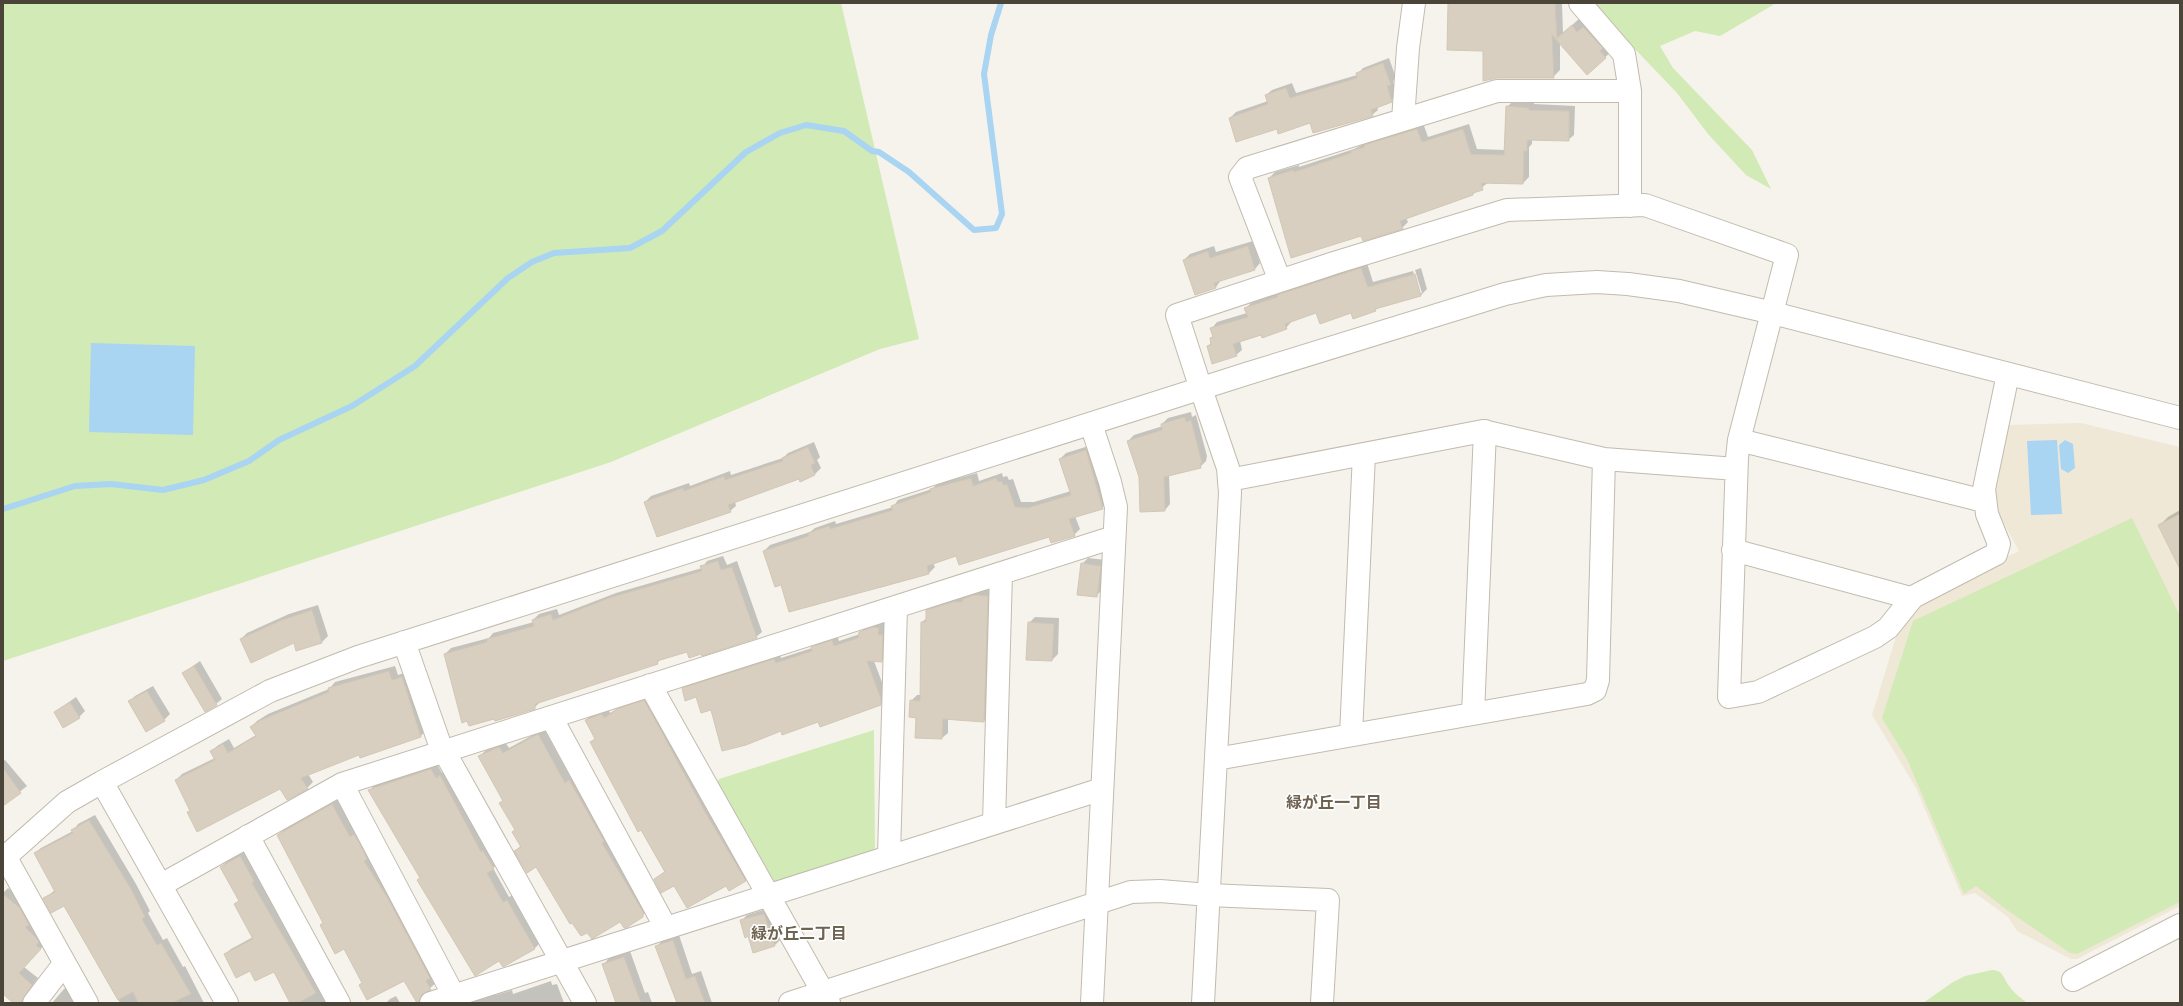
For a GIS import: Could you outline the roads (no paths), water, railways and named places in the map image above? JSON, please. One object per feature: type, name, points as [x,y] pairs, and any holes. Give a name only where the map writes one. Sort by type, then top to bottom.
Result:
[{"type":"street","points":[[1403,120],[1408,48],[1414,3]]},
{"type":"street","points":[[1580,3],[1624,54],[1630,91],[1630,206]]},
{"type":"street","points":[[1280,281],[1240,177],[1247,168],[1497,91],[1630,91]]},
{"type":"street","points":[[1203,1003],[1229,480],[1226,463],[1178,315],[1280,281],[1507,210],[1645,205],[1787,255],[1739,440],[1736,469],[1729,697],[1758,692],[1875,637],[1888,628],[1911,598],[1996,554],[1999,544],[1984,502],[1985,482],[2008,374]]},
{"type":"street","points":[[87,1003],[4,858],[67,802],[270,691],[338,664],[404,642],[1498,296],[1546,285],[1573,282],[1628,284],[1679,291],[1772,313],[2180,418]]},
{"type":"street","points":[[1091,424],[1114,495],[1116,507],[1092,1003]]},
{"type":"street","points":[[1229,480],[1485,431],[1604,459],[1736,469]]},
{"type":"street","points":[[1473,714],[1485,431]]},
{"type":"street","points":[[1739,440],[1984,502]]},
{"type":"street","points":[[1351,735],[1364,454]]},
{"type":"street","points":[[1216,759],[1586,694],[1597,687],[1604,459]]},
{"type":"street","points":[[161,885],[342,784],[1114,537]]},
{"type":"street","points":[[1733,550],[1911,598]]},
{"type":"street","points":[[994,823],[1001,573]]},
{"type":"street","points":[[889,856],[896,606]]},
{"type":"street","points":[[404,642],[430,720],[444,752],[585,1003]]},
{"type":"street","points":[[650,685],[826,998]]},
{"type":"street","points":[[551,717],[666,928]]},
{"type":"street","points":[[102,782],[228,1003]]},
{"type":"street","points":[[342,784],[454,996]]},
{"type":"street","points":[[431,1003],[1102,789]]},
{"type":"street","points":[[248,836],[339,1003]]},
{"type":"street","points":[[790,1003],[826,998],[1131,892],[1160,891],[1209,895],[1328,900],[1322,1003]]},
{"type":"street","points":[[2073,980],[2180,925]]},
{"type":"street","points":[[34,1003],[64,964]]},
{"type":"water","points":[[91,343],[195,346],[193,435],[89,432]]},
{"type":"water","points":[[2057,440],[2062,514],[2031,515],[2027,441]]},
{"type":"water","points":[[2065,440],[2073,444],[2075,468],[2068,473],[2061,469],[2059,445]]},
{"type":"waterway","points":[[3,509],[75,486],[111,484],[163,490],[204,480],[249,461],[279,440],[352,406],[415,366],[508,278],[532,262],[554,253],[630,248],[662,231],[746,152],[780,133],[806,125],[844,131],[872,151],[879,152],[909,172],[974,230],[996,228],[1002,214],[984,74],[991,35],[1001,3]]},
{"type":"district","name":"緑が丘一丁目","points":[[1334,802]]},
{"type":"district","name":"緑が丘二丁目","points":[[799,933]]}]
